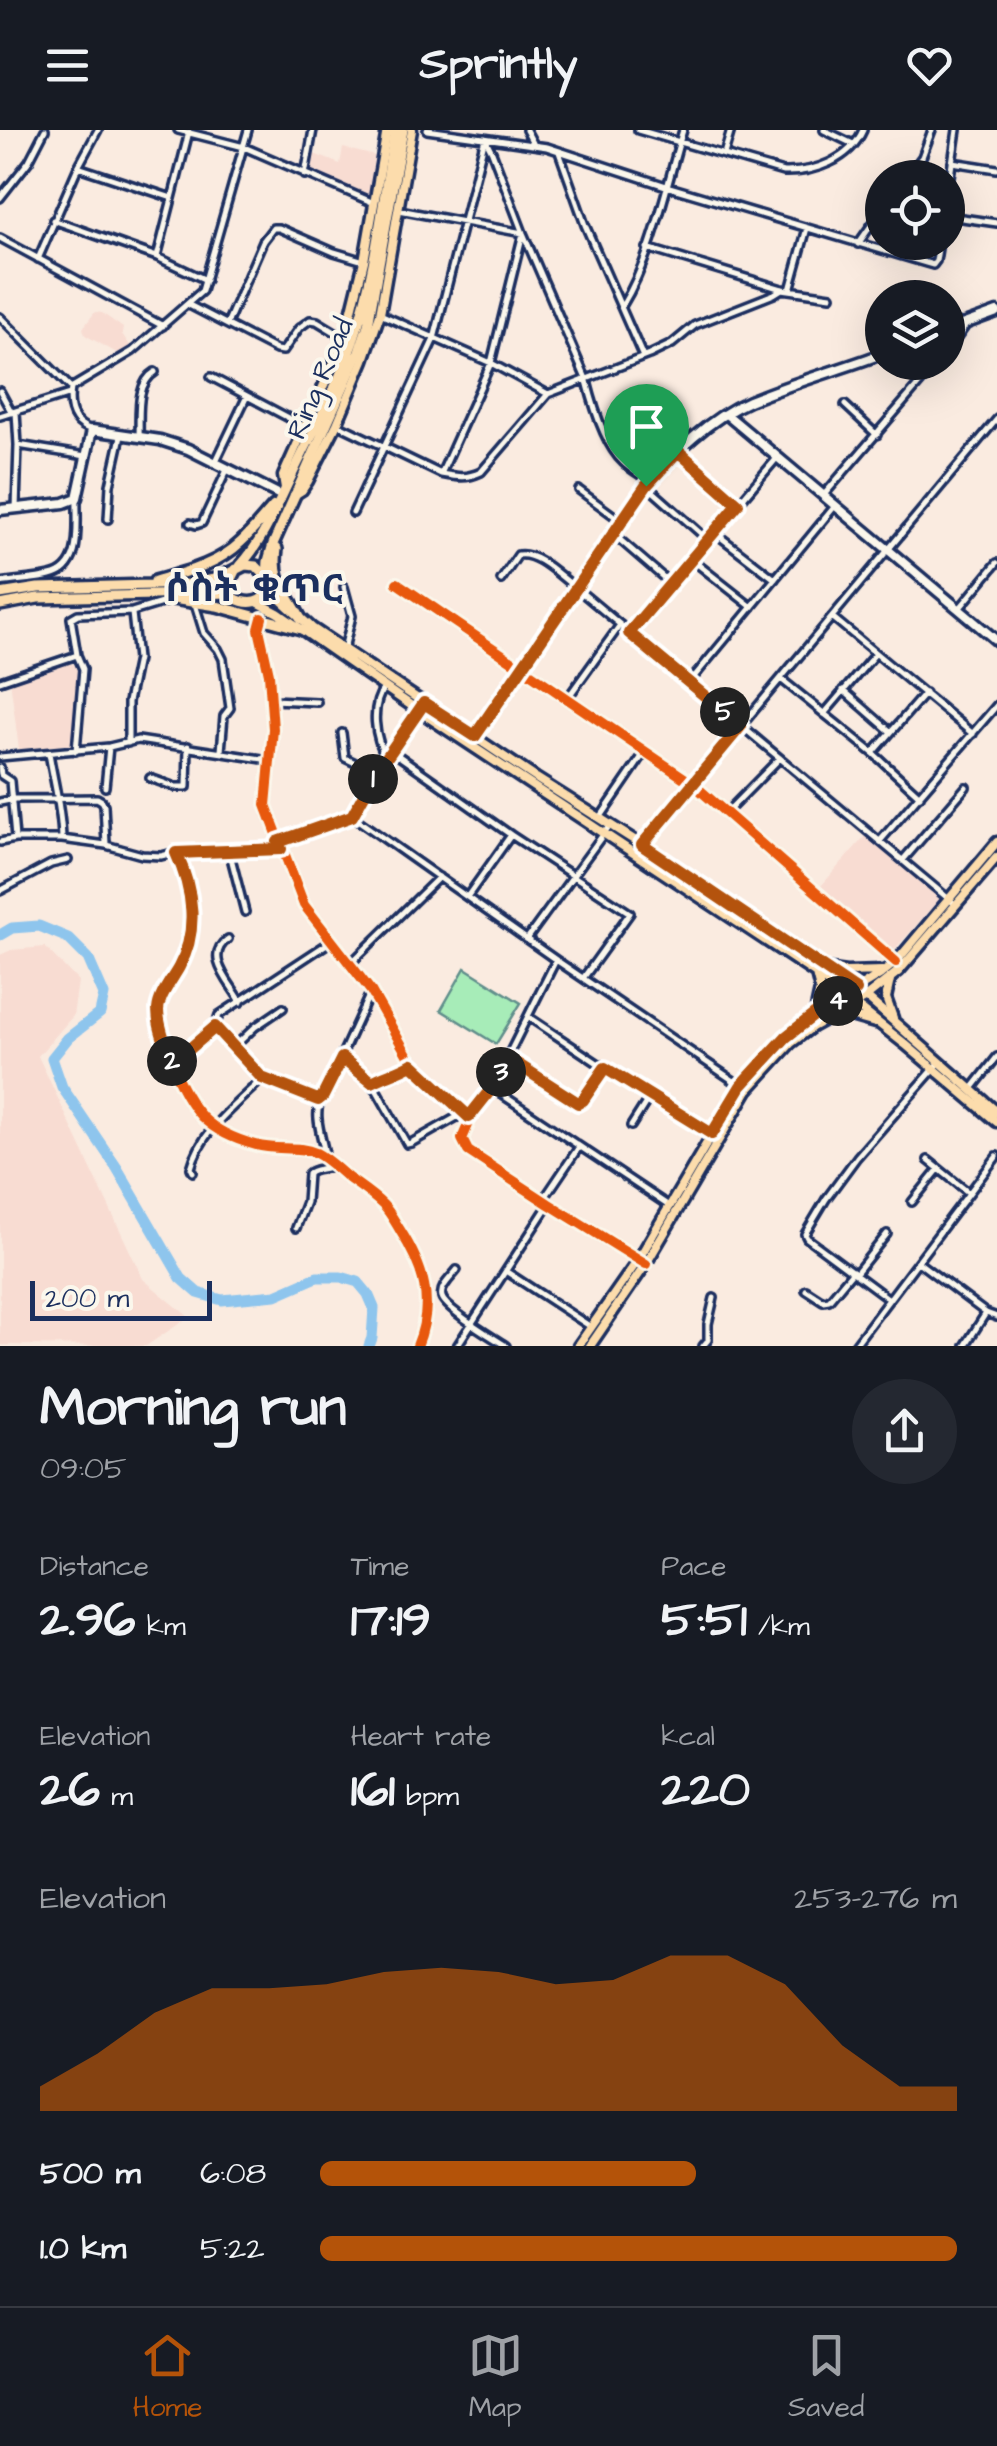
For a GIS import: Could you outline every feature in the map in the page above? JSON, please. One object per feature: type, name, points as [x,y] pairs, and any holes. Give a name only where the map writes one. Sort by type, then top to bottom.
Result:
[{"type":"highway","name":"Ring Road","points":[[267,583],[268,560],[281,525],[285,495],[354,340],[373,261],[395,130]]},
{"type":"highway","name":"Ring Road","points":[[238,568],[252,553],[285,495],[359,352],[368,325],[403,130]]},
{"type":"highway","points":[[143,585],[214,562],[244,540],[285,495]]},
{"type":"highway","points":[[281,525],[274,571],[301,624]]},
{"type":"highway","points":[[0,594],[38,588],[207,582],[238,568],[256,566],[267,583],[257,602],[245,603],[231,593],[230,578],[238,568]]},
{"type":"highway","points":[[0,605],[38,598],[231,593]]},
{"type":"highway","points":[[155,596],[301,624]]},
{"type":"main road","points":[[387,130],[364,261],[345,338],[283,476],[285,495],[302,490],[308,481],[364,360],[380,314],[412,130]]},
{"type":"main road","points":[[267,583],[301,624],[384,686],[475,736],[866,997],[997,1122]]},
{"type":"main road","points":[[257,602],[344,649],[604,834],[816,974],[937,1065]]},
{"type":"main road","points":[[590,1346],[748,1090],[790,1043],[866,997],[911,958],[997,842]]},
{"type":"main road","points":[[896,1025],[886,998],[888,975],[896,962],[996,861]]},
{"type":"main road","points":[[827,969],[888,975]]},
{"type":"main road","points":[[814,1015],[820,990],[816,974]]},
{"type":"main road","points":[[578,1346],[642,1262],[669,1206],[741,1086],[786,1037],[814,1015],[843,994],[888,975]]},
{"type":"main road","points":[[830,1017],[846,1016],[881,1026]]},
{"type":"main road","points":[[968,1092],[997,1112]]},
{"type":"street","points":[[0,198],[29,161],[44,130]]},
{"type":"street","points":[[38,259],[98,130]]},
{"type":"street","points":[[178,130],[244,148],[374,203]]},
{"type":"street","points":[[0,416],[71,391],[133,351],[202,292],[248,130]]},
{"type":"street","points":[[305,175],[313,130]]},
{"type":"street","points":[[427,130],[533,144],[865,246]]},
{"type":"street","points":[[526,130],[533,144]]},
{"type":"street","points":[[638,130],[783,172],[800,173],[832,162],[854,145],[864,130]]},
{"type":"street","points":[[622,308],[647,248],[683,130]]},
{"type":"street","points":[[724,154],[732,130]]},
{"type":"street","points":[[824,130],[854,145]]},
{"type":"street","points":[[920,160],[932,130]]},
{"type":"street","points":[[952,160],[957,130]]},
{"type":"street","points":[[157,257],[189,132]]},
{"type":"street","points":[[353,514],[434,339],[485,138]]},
{"type":"street","points":[[485,138],[612,450],[708,540]]},
{"type":"street","points":[[559,152],[585,225],[643,357]]},
{"type":"street","points":[[965,164],[997,169]]},
{"type":"street","points":[[78,167],[172,198]]},
{"type":"street","points":[[399,210],[523,233]]},
{"type":"street","points":[[965,218],[997,223]]},
{"type":"street","points":[[53,220],[157,257],[206,280]]},
{"type":"street","points":[[227,324],[263,241],[273,228],[364,261]]},
{"type":"street","points":[[790,290],[807,228]]},
{"type":"street","points":[[441,474],[491,363],[523,233]]},
{"type":"street","points":[[858,244],[865,234]]},
{"type":"street","points":[[0,238],[162,326]]},
{"type":"street","points":[[647,248],[782,289],[832,296]]},
{"type":"street","points":[[337,424],[441,474],[470,478],[482,472],[548,394],[672,344],[694,324],[782,289]]},
{"type":"street","points":[[188,305],[283,351],[299,328],[310,320],[345,338]]},
{"type":"street","points":[[965,323],[997,312]]},
{"type":"street","points":[[380,314],[491,363],[548,394]]},
{"type":"street","points":[[0,317],[71,391],[80,426],[188,448],[285,495]]},
{"type":"street","points":[[965,326],[968,322]]},
{"type":"street","points":[[475,736],[612,533],[648,483],[678,451],[748,402],[865,360]]},
{"type":"street","points":[[140,437],[141,390],[144,380],[155,372]]},
{"type":"street","points":[[211,377],[304,426]]},
{"type":"street","points":[[824,496],[923,380]]},
{"type":"street","points":[[0,392],[14,413],[18,445],[16,509]]},
{"type":"street","points":[[216,461],[246,396]]},
{"type":"street","points":[[845,405],[877,435]]},
{"type":"street","points":[[726,414],[997,641]]},
{"type":"street","points":[[642,845],[997,419]]},
{"type":"street","points":[[0,583],[54,576],[69,565],[76,547],[77,498],[92,430]]},
{"type":"street","points":[[108,519],[110,485],[121,436]]},
{"type":"street","points":[[18,445],[86,456]]},
{"type":"street","points":[[678,451],[738,504]]},
{"type":"street","points":[[629,633],[777,458]]},
{"type":"street","points":[[190,523],[202,524],[228,467]]},
{"type":"street","points":[[579,490],[621,521]]},
{"type":"street","points":[[0,510],[77,498]]},
{"type":"street","points":[[689,682],[836,506]]},
{"type":"street","points":[[714,532],[775,579]]},
{"type":"street","points":[[612,533],[671,584]]},
{"type":"street","points":[[500,580],[518,555],[536,558],[953,902]]},
{"type":"street","points":[[692,559],[752,607]]},
{"type":"street","points":[[959,609],[996,566]]},
{"type":"street","points":[[398,583],[693,784],[896,962]]},
{"type":"street","points":[[344,587],[352,616],[344,649]]},
{"type":"street","points":[[76,751],[83,670],[77,655],[74,615],[132,612],[175,599]]},
{"type":"street","points":[[195,602],[204,633],[223,659],[230,708],[224,716],[221,751]]},
{"type":"street","points":[[128,743],[128,702],[137,658],[132,612]]},
{"type":"street","points":[[832,617],[973,734]]},
{"type":"street","points":[[262,618],[260,636],[270,674],[273,729],[266,805],[304,906],[372,991],[412,1064],[466,1115],[470,1121],[462,1139],[468,1151],[642,1262]]},
{"type":"street","points":[[567,699],[620,625]]},
{"type":"street","points":[[824,714],[875,654]]},
{"type":"street","points":[[0,681],[77,655]]},
{"type":"street","points":[[781,678],[920,796]]},
{"type":"street","points":[[384,686],[378,694],[375,720],[387,758]]},
{"type":"street","points":[[843,690],[892,732]]},
{"type":"street","points":[[873,754],[925,693]]},
{"type":"street","points":[[272,700],[317,702]]},
{"type":"street","points":[[880,841],[997,705]]},
{"type":"street","points":[[0,842],[62,839],[161,856],[279,845],[352,816],[376,773],[422,707]]},
{"type":"street","points":[[342,734],[345,758],[376,773]]},
{"type":"street","points":[[0,757],[109,747],[138,740],[269,760]]},
{"type":"street","points":[[150,778],[176,787],[187,786],[188,746]]},
{"type":"street","points":[[105,787],[109,747]]},
{"type":"street","points":[[392,751],[630,912],[583,978]]},
{"type":"street","points":[[600,818],[645,752]]},
{"type":"street","points":[[49,753],[60,799],[62,839]]},
{"type":"street","points":[[726,814],[780,758]]},
{"type":"street","points":[[0,767],[1,775],[10,781],[15,839]]},
{"type":"street","points":[[903,860],[966,787]]},
{"type":"street","points":[[0,802],[87,798],[102,801],[106,845]]},
{"type":"street","points":[[352,816],[741,1086]]},
{"type":"street","points":[[527,940],[610,825]]},
{"type":"street","points":[[467,897],[511,835]]},
{"type":"street","points":[[230,850],[245,912]]},
{"type":"street","points":[[176,853],[185,872],[192,911],[190,939],[159,1004],[160,1022],[180,1084],[193,1105],[214,1126],[260,1146],[314,1152],[387,1208],[419,1263],[425,1282],[417,1346]]},
{"type":"street","points":[[0,891],[51,864],[68,860]]},
{"type":"street","points":[[350,964],[439,877]]},
{"type":"street","points":[[228,939],[216,951],[217,960],[241,1002]]},
{"type":"street","points":[[172,1064],[215,1027],[220,1014],[330,942]]},
{"type":"street","points":[[342,1058],[372,1082],[406,1144],[412,1143],[466,1115],[492,1088],[556,960]]},
{"type":"street","points":[[326,1159],[316,1110],[318,1100],[372,991]]},
{"type":"street","points":[[234,1047],[255,1026],[283,1008]]},
{"type":"street","points":[[530,1018],[712,1134]]},
{"type":"street","points":[[215,1027],[262,1078],[318,1100]]},
{"type":"street","points":[[968,1092],[997,1057]]},
{"type":"street","points":[[508,1058],[578,1103],[605,1068]]},
{"type":"street","points":[[372,1082],[412,1064]]},
{"type":"street","points":[[889,1299],[806,1234],[826,1198],[937,1065]]},
{"type":"street","points":[[193,1172],[193,1160],[206,1136],[262,1078]]},
{"type":"street","points":[[492,1088],[669,1206]]},
{"type":"street","points":[[631,1126],[650,1096]]},
{"type":"street","points":[[548,1193],[579,1147]]},
{"type":"street","points":[[854,1346],[997,1156]]},
{"type":"street","points":[[928,1160],[969,1192]]},
{"type":"street","points":[[296,1228],[306,1202],[308,1174],[332,1165]]},
{"type":"street","points":[[912,1202],[939,1169]]},
{"type":"street","points":[[458,1346],[548,1204]]},
{"type":"street","points":[[806,1290],[828,1300],[887,1234]]},
{"type":"street","points":[[918,1262],[986,1313],[997,1317]]},
{"type":"street","points":[[457,1270],[443,1289],[442,1298],[506,1346]]},
{"type":"street","points":[[506,1272],[590,1328]]},
{"type":"street","points":[[702,1346],[708,1340],[714,1298]]},
{"type":"street","points":[[966,1346],[986,1313]]},
{"type":"shaded area","points":[[343,148],[375,156],[369,196],[306,170],[309,152],[340,164]]},
{"type":"shaded area","points":[[95,312],[123,328],[122,334],[133,350],[122,356],[85,335],[83,328]]},
{"type":"shaded area","points":[[62,662],[78,665],[82,683],[76,744],[19,750],[10,679]]},
{"type":"shaded area","points":[[866,835],[940,899],[894,950],[821,886]]},
{"type":"shaded area","points":[[45,947],[78,981],[73,1016],[38,1056],[143,1279],[189,1317],[146,1346],[0,1345],[0,955]]},
{"type":"green space","points":[[465,968],[521,1003],[496,1044],[441,1010]]},
{"type":"waterway","points":[[0,935],[12,928],[39,926],[68,938],[88,958],[104,995],[100,1013],[68,1038],[52,1058],[62,1087],[117,1168],[181,1278],[198,1293],[222,1300],[276,1295],[317,1277],[358,1282],[374,1308],[369,1346]]},
{"type":"cycle path","points":[[397,583],[693,784],[896,962]]},
{"type":"cycle path","points":[[262,618],[259,629],[269,674],[273,729],[266,805],[304,905],[371,991],[412,1063],[469,1117],[462,1139],[468,1151],[646,1264]]},
{"type":"cycle path","points":[[175,853],[186,879],[192,921],[187,949],[159,1004],[159,1017],[178,1079],[202,1117],[220,1131],[256,1145],[316,1153],[386,1208],[421,1272],[426,1300],[417,1346]]},
{"type":"district","name":"ሶስት ቁጥር","points":[[254,588]]},
{"type":"route","points":[[678,451],[738,504],[629,633],[741,726],[642,845],[856,990],[814,1015],[759,1064],[712,1134],[605,1068],[578,1103],[508,1058],[492,1088],[469,1117],[412,1064],[372,1082],[342,1058],[318,1100],[262,1078],[215,1027],[172,1064],[159,1004],[190,939],[192,911],[185,872],[176,853],[281,849],[278,842],[352,816],[424,703],[475,736],[646,486],[678,451]]}]
